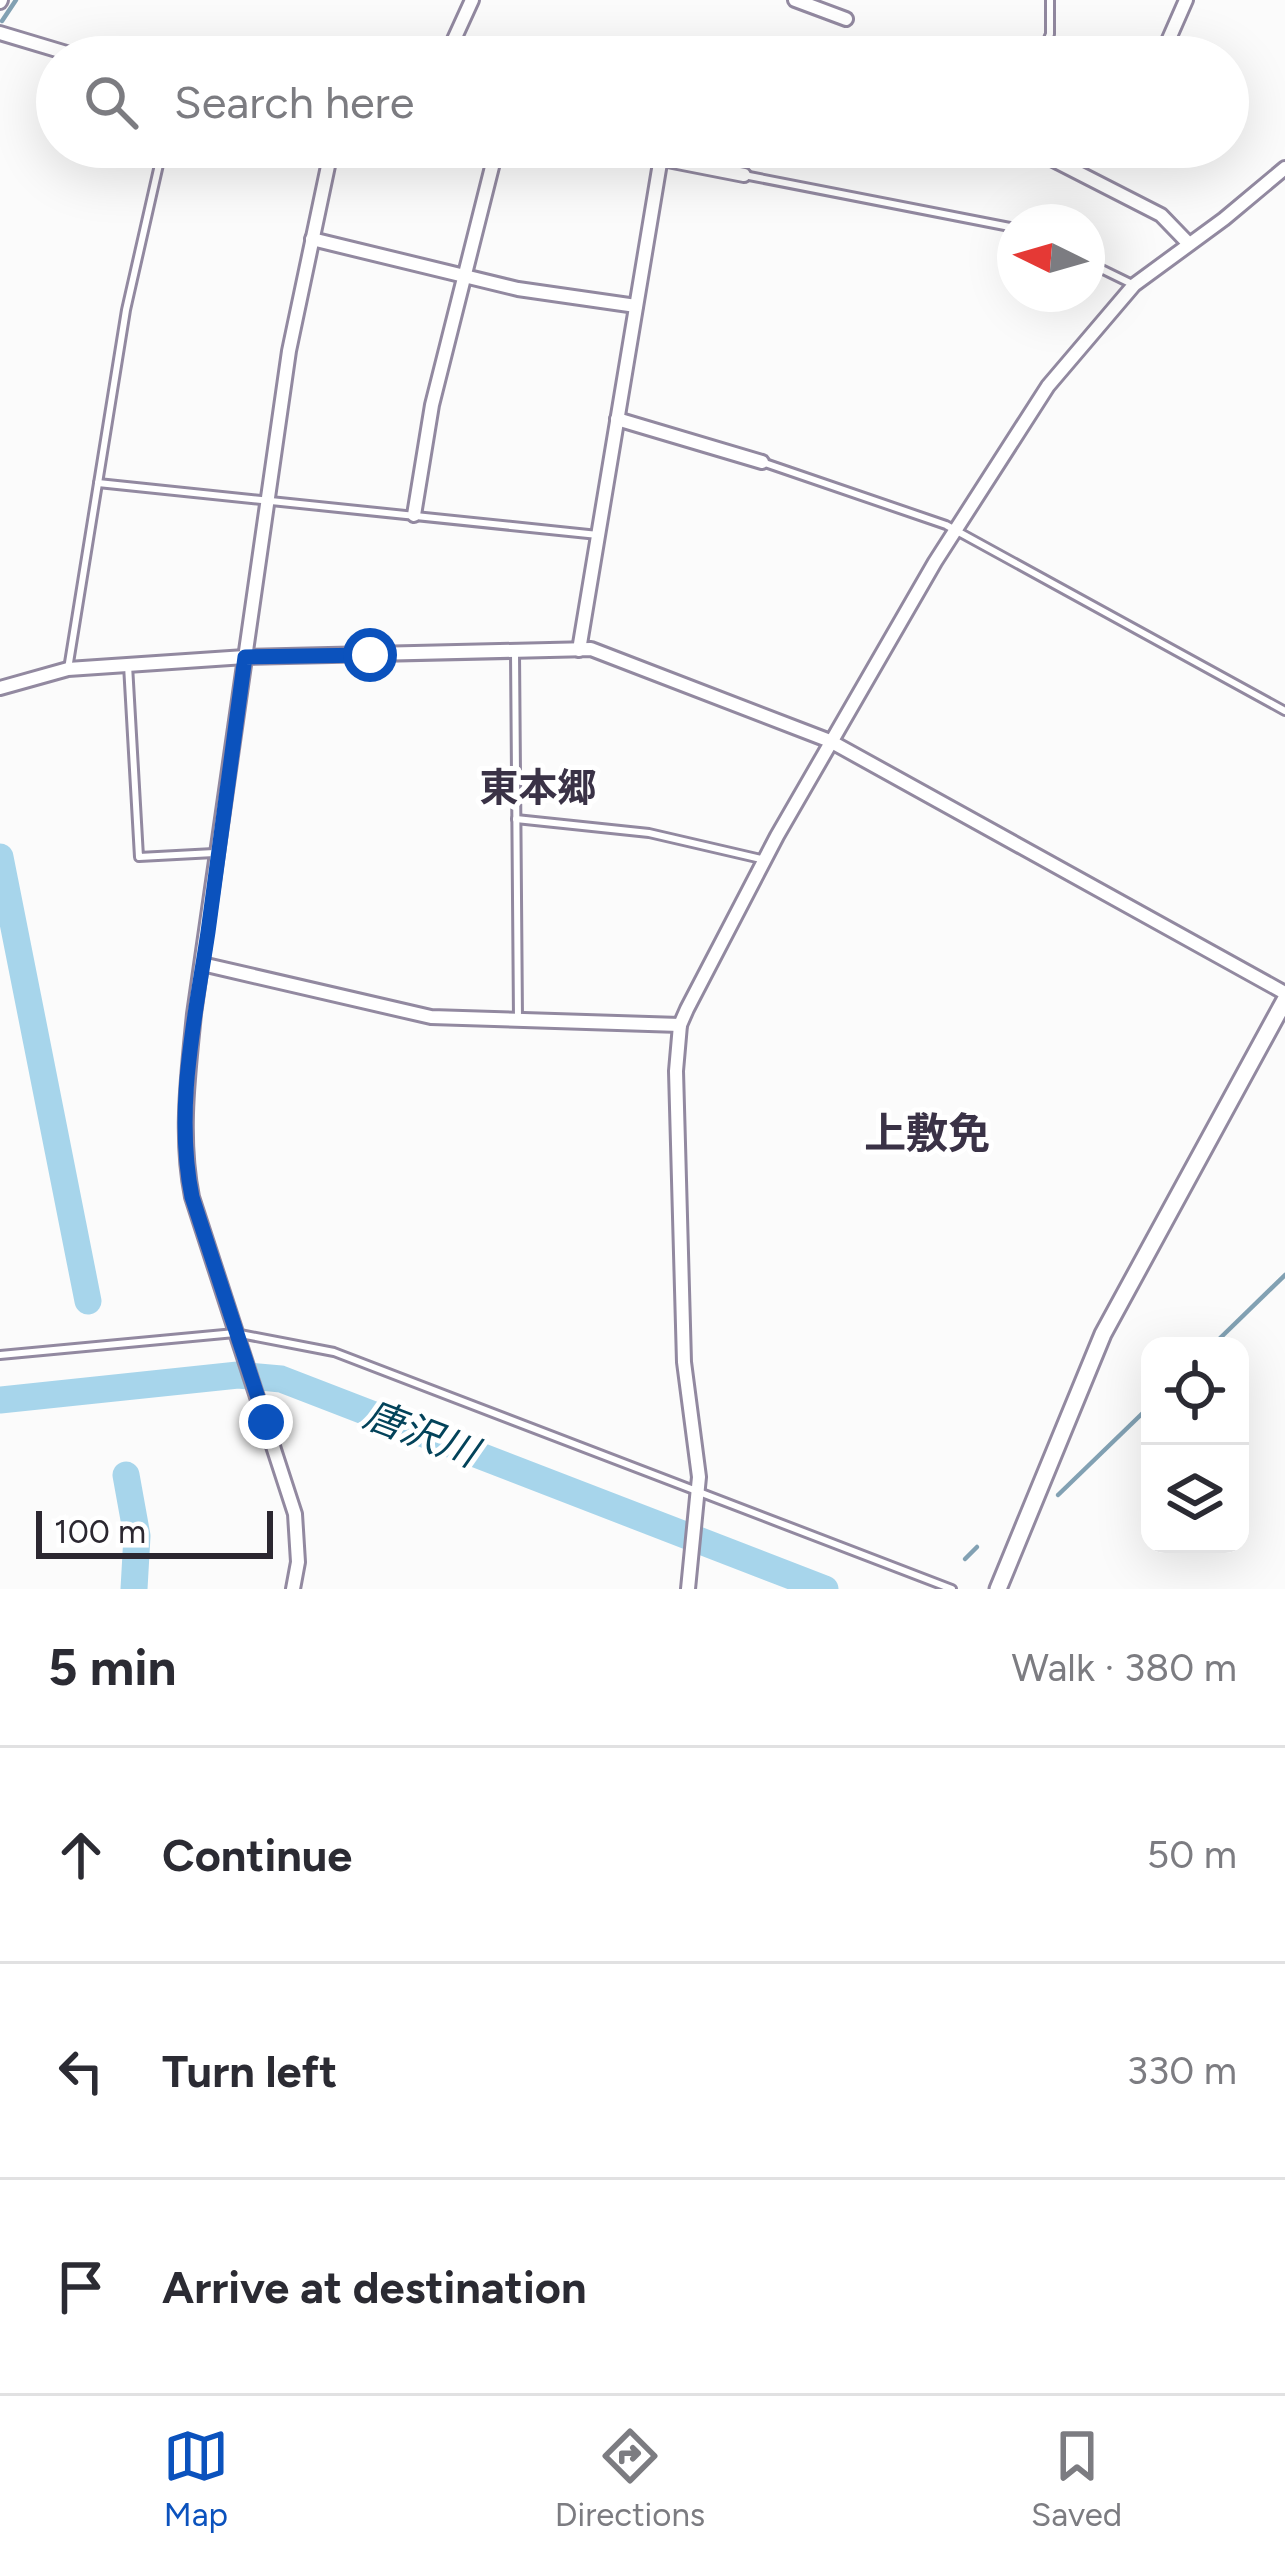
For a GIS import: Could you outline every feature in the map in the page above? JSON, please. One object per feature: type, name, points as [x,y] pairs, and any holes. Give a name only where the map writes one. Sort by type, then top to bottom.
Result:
[{"type":"street","points":[[456,36],[472,0]]},
{"type":"street","points":[[795,0],[846,20]]},
{"type":"street","points":[[1170,36],[1186,0]]},
{"type":"street","points":[[0,33],[36,44]]},
{"type":"street","points":[[293,1589],[298,1562],[296,1514],[186,1170],[185,1115],[217,853],[289,351],[327,168]]},
{"type":"street","points":[[414,515],[432,405],[492,168]]},
{"type":"street","points":[[579,650],[660,168]]},
{"type":"street","points":[[713,168],[745,175]]},
{"type":"street","points":[[1070,168],[1161,215],[1190,244]]},
{"type":"street","points":[[692,1585],[698,1497],[684,1362],[676,1071],[680,1025],[830,740],[954,530],[1048,386],[1133,285],[1285,168]]},
{"type":"street","points":[[312,239],[464,278],[636,307]]},
{"type":"street","points":[[617,418],[762,462]]},
{"type":"street","points":[[0,688],[68,668],[245,657],[591,649],[830,740],[1285,997],[1103,1334],[998,1589]]},
{"type":"street","points":[[202,964],[431,1016],[680,1025]]},
{"type":"lane","points":[[1049,36],[1050,0]]},
{"type":"lane","points":[[68,668],[126,310],[158,168]]},
{"type":"lane","points":[[745,175],[997,224]]},
{"type":"lane","points":[[1105,271],[1133,285]]},
{"type":"lane","points":[[762,462],[923,515],[1285,711]]},
{"type":"lane","points":[[98,483],[598,535]]},
{"type":"lane","points":[[515,652],[518,1019]]},
{"type":"lane","points":[[128,665],[140,857],[217,853]]},
{"type":"lane","points":[[516,819],[649,833],[764,860]]},
{"type":"lane","points":[[0,1355],[237,1338],[334,1352],[698,1497],[952,1589]]},
{"type":"waterway","points":[[2,21],[16,0]]},
{"type":"waterway","points":[[0,857],[88,1301]]},
{"type":"waterway","points":[[1221,1337],[1285,1275]]},
{"type":"waterway","name":"唐沢川","points":[[0,1400],[238,1375],[281,1379],[825,1589]]},
{"type":"waterway","points":[[1058,1495],[1141,1415]]},
{"type":"waterway","points":[[126,1475],[137,1536],[134,1589]]},
{"type":"waterway","points":[[965,1559],[977,1547]]},
{"type":"district","name":"東本郷","points":[[538,787]]},
{"type":"district","name":"上敷免","points":[[927,1133]]},
{"type":"route","points":[[266,1422],[186,1170],[185,1115],[194,1014],[245,657],[370,655]]}]
